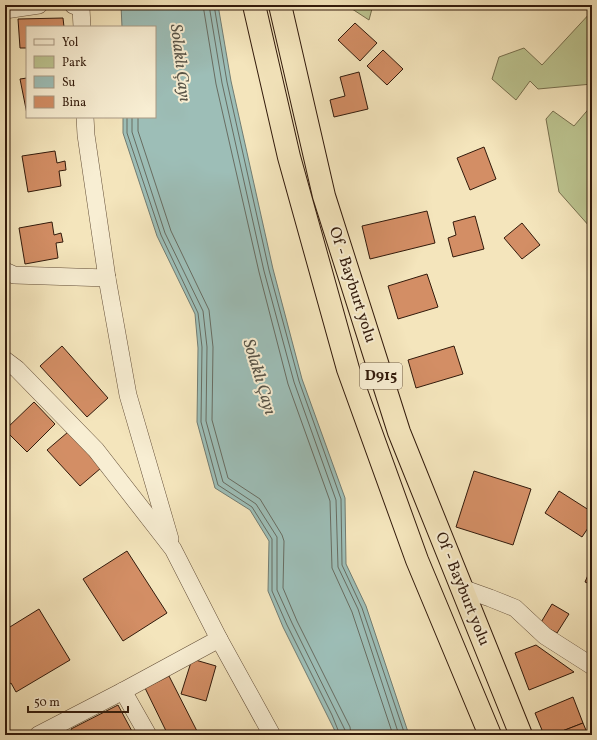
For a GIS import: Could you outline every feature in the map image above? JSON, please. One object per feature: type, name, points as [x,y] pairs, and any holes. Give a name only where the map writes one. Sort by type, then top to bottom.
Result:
[{"type":"highway","name":"Of - Bayburt yolu","points":[[254,5],[289,157],[348,369],[417,560],[490,735]]},
{"type":"highway","name":"Of - Bayburt yolu","points":[[280,5],[324,196],[399,432],[521,735]]},
{"type":"street","points":[[5,10],[39,5]]},
{"type":"street","points":[[79,6],[82,26]]},
{"type":"street","points":[[85,118],[86,135],[107,278],[128,396],[173,549],[219,639],[272,735]]},
{"type":"street","points":[[5,272],[14,275],[107,278]]},
{"type":"street","points":[[11,365],[96,450],[173,549]]},
{"type":"street","points":[[462,588],[515,608],[545,636],[592,666]]},
{"type":"street","points":[[44,734],[219,639]]},
{"type":"street","points":[[123,691],[148,735]]},
{"type":"green space","points":[[346,5],[373,5],[369,20]]},
{"type":"green space","points":[[592,11],[592,84],[538,89],[530,81],[516,100],[492,79],[499,57],[524,48],[542,65]]},
{"type":"green space","points":[[592,105],[592,226],[590,227],[559,192],[546,119],[553,111],[574,126]]},
{"type":"water","name":"Solaklı Çayı","points":[[121,5],[218,5],[231,81],[273,269],[302,379],[345,498],[346,564],[366,606],[409,735],[337,735],[283,627],[268,591],[269,541],[250,510],[215,488],[197,422],[198,348],[195,314],[157,236],[123,133],[123,118],[156,118],[156,26],[122,26]]},
{"type":"building","points":[[63,18],[64,26],[26,26],[26,48],[20,48],[18,19]]},
{"type":"building","points":[[355,23],[377,43],[360,61],[338,40]]},
{"type":"building","points":[[383,50],[403,69],[387,85],[367,66]]},
{"type":"building","points":[[359,72],[368,109],[334,117],[330,100],[345,96],[340,77]]},
{"type":"building","points":[[26,78],[26,109],[20,79]]},
{"type":"building","points":[[484,147],[496,179],[470,190],[457,158]]},
{"type":"building","points":[[55,151],[57,163],[65,161],[66,170],[59,171],[61,186],[28,192],[22,156]]},
{"type":"building","points":[[427,211],[435,243],[370,259],[362,226]]},
{"type":"building","points":[[475,216],[484,249],[453,257],[448,238],[456,235],[453,222]]},
{"type":"building","points":[[52,222],[54,235],[61,233],[63,242],[56,243],[58,258],[25,264],[19,228]]},
{"type":"building","points":[[522,223],[540,245],[522,259],[504,238]]},
{"type":"building","points":[[427,274],[438,307],[398,319],[388,286]]},
{"type":"building","points":[[62,346],[108,398],[87,417],[40,366]]},
{"type":"building","points":[[454,346],[463,374],[416,388],[408,360]]},
{"type":"building","points":[[34,402],[55,424],[27,452],[5,430]]},
{"type":"building","points":[[68,432],[101,468],[80,486],[47,450]]},
{"type":"building","points":[[474,471],[531,489],[513,545],[456,527]]},
{"type":"building","points":[[559,491],[592,512],[592,522],[582,537],[545,513]]},
{"type":"building","points":[[127,551],[167,613],[123,641],[83,579]]},
{"type":"building","points":[[592,566],[592,585],[585,582]]},
{"type":"building","points":[[552,604],[569,614],[557,633],[540,624]]},
{"type":"building","points":[[39,609],[70,660],[16,692],[11,683],[5,687],[5,630]]},
{"type":"building","points":[[536,645],[574,672],[529,690],[515,653]]},
{"type":"building","points":[[192,659],[216,666],[206,701],[181,694]]},
{"type":"building","points":[[169,676],[199,735],[168,735],[145,688]]},
{"type":"building","points":[[573,697],[583,723],[552,735],[544,735],[535,713]]},
{"type":"building","points":[[118,705],[134,735],[74,735],[71,729]]},
{"type":"building","points":[[583,723],[588,735],[552,735]]}]
